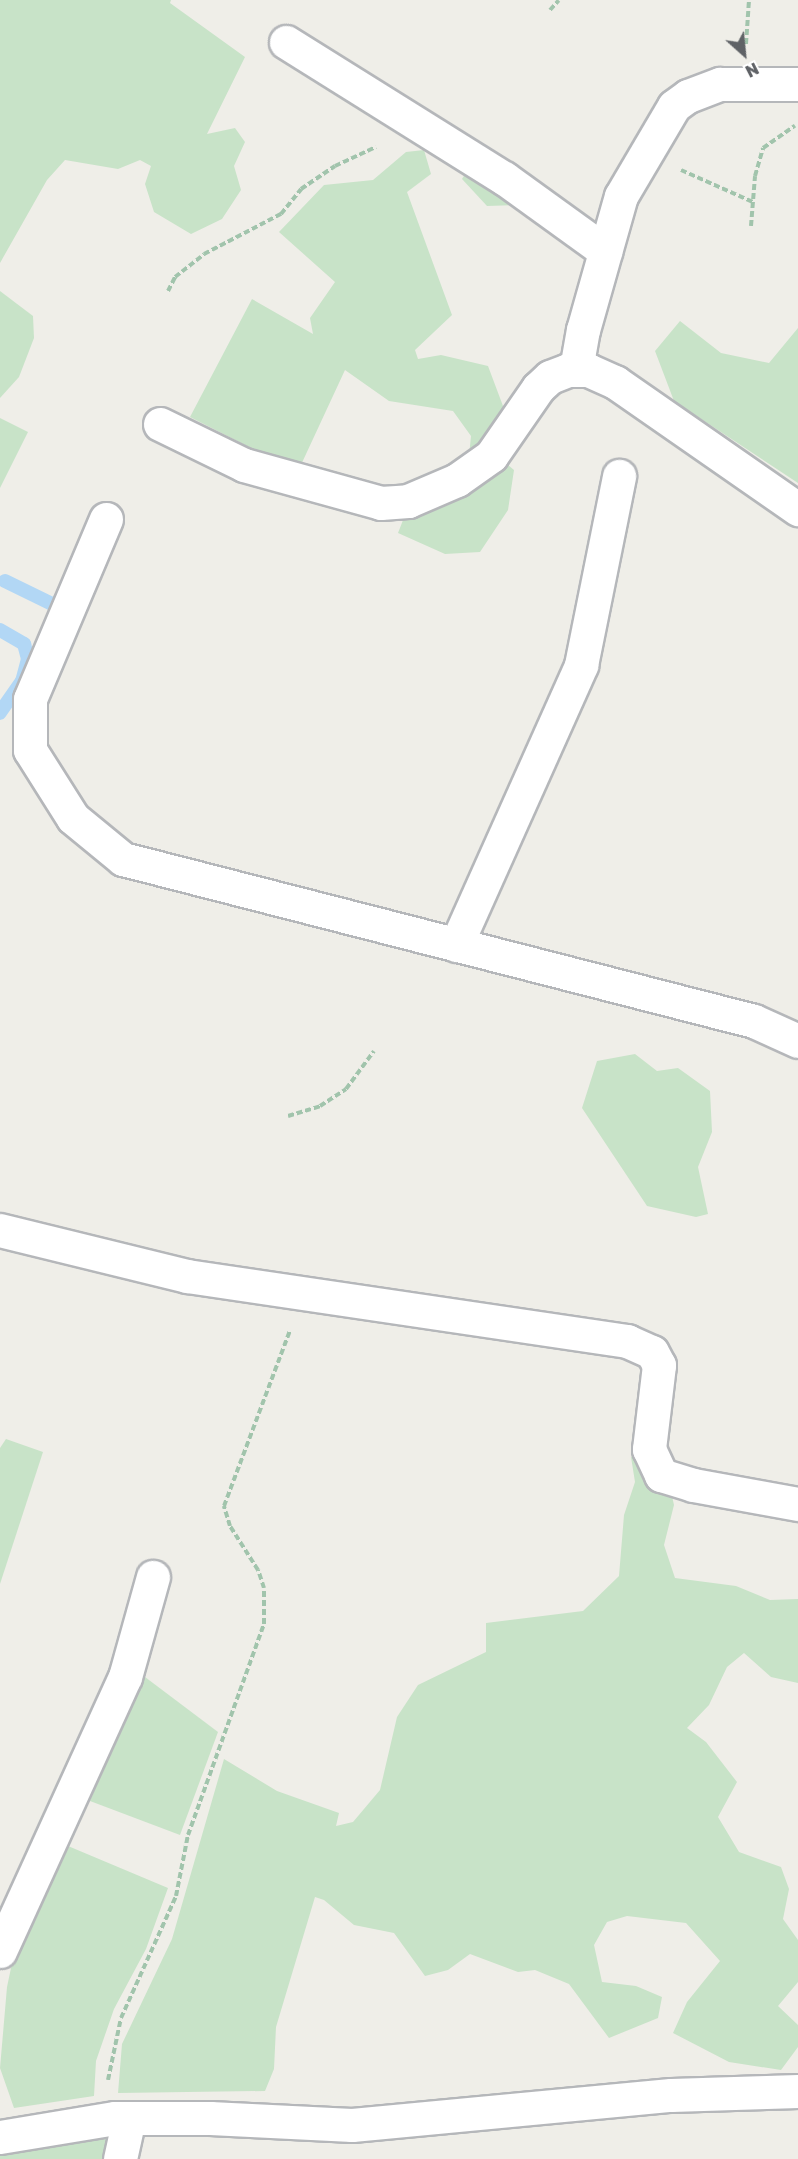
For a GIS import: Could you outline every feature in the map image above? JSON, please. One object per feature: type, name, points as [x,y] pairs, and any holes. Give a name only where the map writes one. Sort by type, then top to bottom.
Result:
[{"type":"street","points":[[286,42],[504,178],[605,251]]},
{"type":"street","points":[[576,369],[583,330],[621,195],[674,106],[688,96],[720,84],[798,84]]},
{"type":"street","points":[[160,424],[244,465],[381,503],[408,501],[472,471],[504,441],[538,388],[558,372],[588,370],[615,382],[798,509]]},
{"type":"street","points":[[456,945],[581,665],[619,476]]},
{"type":"street","points":[[106,519],[30,699],[30,750],[73,818],[123,859],[754,1021],[798,1041]]},
{"type":"street","points":[[0,1230],[187,1276],[627,1341],[652,1352],[659,1365],[650,1449],[661,1475],[693,1485],[798,1504]]},
{"type":"street","points":[[0,1951],[125,1677],[153,1577]]},
{"type":"street","points":[[4,2128],[122,2118],[352,2125],[671,2095],[798,2091]]},
{"type":"street","points":[[120,2159],[122,2118]]},
{"type":"path","points":[[550,10],[559,0]]},
{"type":"path","points":[[168,291],[175,277],[204,254],[281,214],[301,189],[335,166],[381,144],[410,121]]},
{"type":"path","points":[[751,226],[754,176],[763,148],[798,124]]},
{"type":"path","points":[[644,155],[753,202]]},
{"type":"path","points":[[288,1116],[320,1106],[346,1089],[374,1051]]},
{"type":"path","points":[[122,2118],[106,2096],[121,2018],[176,1896],[188,1835],[264,1624],[264,1588],[258,1570],[230,1526],[224,1506],[304,1293]]},
{"type":"green space","points":[[0,0],[171,0],[170,3],[245,57],[207,134],[235,128],[245,142],[234,166],[241,190],[222,219],[191,234],[154,212],[145,184],[151,166],[140,160],[118,169],[65,160],[47,180],[0,263]]},
{"type":"green space","points":[[424,150],[431,174],[407,192],[452,315],[415,350],[418,359],[441,355],[488,366],[503,406],[503,461],[514,470],[508,510],[480,552],[445,554],[398,533],[405,515],[469,456],[471,436],[453,411],[389,401],[345,370],[300,467],[249,447],[190,417],[252,299],[313,334],[310,318],[335,282],[279,232],[324,185],[373,180],[406,152]]},
{"type":"green space","points":[[502,160],[530,176],[530,197],[517,205],[487,206],[462,179],[471,165]]},
{"type":"green space","points":[[0,291],[33,316],[34,338],[19,377],[0,398]]},
{"type":"green space","points":[[680,321],[721,353],[769,363],[798,328],[798,483],[674,401],[655,351]]},
{"type":"green space","points":[[0,418],[28,432],[0,488]]},
{"type":"green space","points":[[635,1054],[657,1071],[678,1068],[710,1091],[712,1132],[698,1167],[708,1214],[696,1217],[647,1206],[582,1108],[597,1061]]},
{"type":"green space","points":[[6,1439],[43,1452],[0,1584],[0,1448]]},
{"type":"green space","points":[[641,1452],[664,1461],[674,1505],[664,1545],[675,1578],[736,1586],[770,1600],[798,1599],[798,1683],[771,1677],[744,1653],[727,1667],[709,1705],[687,1728],[706,1742],[737,1782],[718,1817],[739,1852],[781,1867],[789,1889],[783,1919],[798,1940],[798,1982],[778,2006],[798,2025],[798,2047],[781,2070],[729,2062],[673,2033],[687,2002],[720,1961],[686,1923],[627,1916],[607,1922],[594,1945],[602,1982],[636,1986],[662,1997],[658,2018],[609,2038],[569,1984],[535,1970],[518,1972],[470,1954],[448,1970],[425,1976],[394,1933],[354,1925],[324,1900],[315,1897],[276,2027],[274,2069],[265,2091],[118,2093],[122,2044],[172,1939],[224,1759],[277,1791],[339,1813],[336,1826],[353,1822],[380,1790],[397,1717],[418,1685],[486,1652],[486,1623],[583,1611],[619,1576],[624,1515],[635,1482],[631,1457]]},
{"type":"green space","points":[[141,1674],[218,1732],[180,1835],[90,1801]]},
{"type":"green space","points":[[68,1846],[168,1888],[146,1949],[114,2009],[96,2061],[94,2096],[14,2108],[0,2068],[7,1987],[15,1949]]},
{"type":"green space","points":[[107,2131],[109,2159],[0,2159],[0,2144]]},
{"type":"waterway","points":[[5,581],[56,606],[62,595]]},
{"type":"waterway","points":[[0,630],[24,644],[28,659],[22,681],[0,713]]}]
